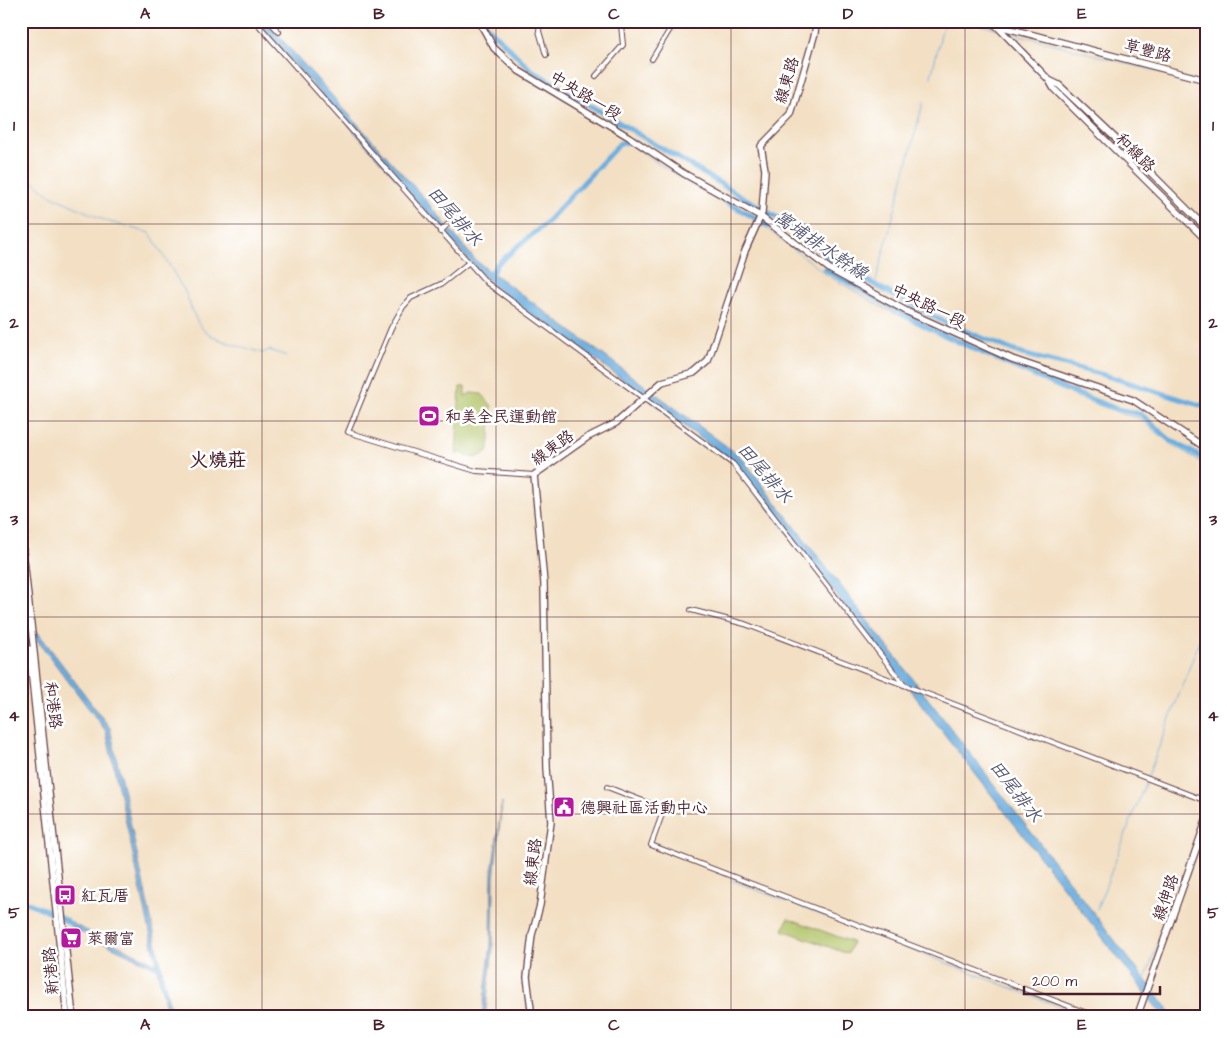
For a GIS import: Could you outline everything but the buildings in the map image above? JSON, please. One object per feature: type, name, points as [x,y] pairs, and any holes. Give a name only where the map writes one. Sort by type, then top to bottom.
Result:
[{"type":"street","points":[[255,21],[487,283],[733,464],[904,685]]},
{"type":"street","points":[[269,21],[279,32]]},
{"type":"street","name":"中央路一段","points":[[479,21],[494,48],[528,77],[683,172],[760,216],[831,270],[908,312],[1012,359],[1133,400],[1206,448]]},
{"type":"street","points":[[540,21],[539,32],[546,55]]},
{"type":"street","points":[[596,76],[623,45],[621,25],[624,21],[635,21]]},
{"type":"street","points":[[652,59],[675,21]]},
{"type":"street","name":"線東路","points":[[532,1017],[527,977],[532,935],[540,905],[551,822],[547,768],[544,583],[534,475],[588,438],[616,423],[662,382],[694,373],[708,361],[720,319],[760,216],[765,170],[761,146],[791,114],[815,33],[816,21]]},
{"type":"street","points":[[982,21],[993,23]]},
{"type":"street","name":"草豐路","points":[[993,23],[1206,80]]},
{"type":"street","name":"和線路","points":[[993,23],[1050,80],[1059,85],[1132,154],[1206,228]]},
{"type":"street","name":"和線路","points":[[1050,80],[1054,89],[1206,240]]},
{"type":"street","points":[[441,232],[448,224]]},
{"type":"street","points":[[468,263],[447,280],[411,298],[403,307],[391,328],[348,432],[476,471],[534,475]]},
{"type":"street","name":"和港路","points":[[21,531],[28,625]]},
{"type":"street","name":"和港路","points":[[21,578],[62,923]]},
{"type":"street","points":[[691,610],[745,624],[1206,801]]},
{"type":"street","points":[[607,786],[664,809],[651,845],[1097,1017]]},
{"type":"street","name":"線伸路","points":[[1137,1017],[1206,821]]},
{"type":"street","name":"新港路","points":[[62,923],[67,1017]]},
{"type":"street","name":"新港路","points":[[62,923],[73,1017]]},
{"type":"green space","points":[[460,387],[465,387],[465,396],[471,393],[482,394],[492,406],[489,449],[483,455],[472,457],[461,452],[456,454]]},
{"type":"green space","points":[[788,918],[852,942],[848,954],[783,930]]},
{"type":"water","points":[[256,21],[265,21],[424,198],[475,260],[741,457],[1174,1017],[1164,1017],[734,463],[481,274]]},
{"type":"water","points":[[21,610],[110,728],[172,1017],[168,1017],[157,968],[77,930],[67,923],[66,918],[75,925],[157,964],[106,731],[21,619]]},
{"type":"water","points":[[502,802],[494,878],[493,948],[485,1017],[482,1017],[491,944],[492,873]]},
{"type":"waterway","points":[[482,21],[530,69],[791,226],[835,263],[897,297],[946,323],[1022,354],[1104,375],[1206,407]]},
{"type":"waterway","points":[[655,64],[678,21]]},
{"type":"waterway","points":[[931,77],[944,21]]},
{"type":"waterway","points":[[966,21],[997,29]]},
{"type":"waterway","points":[[1005,31],[1206,84]]},
{"type":"waterway","points":[[875,285],[923,103]]},
{"type":"waterway","name":"寓埔排水幹線","points":[[489,278],[496,265],[546,223],[620,143],[632,142],[637,145]]},
{"type":"waterway","name":"寓埔排水幹線","points":[[631,145],[690,184],[756,221]]},
{"type":"waterway","points":[[21,171],[50,195],[106,221],[150,233],[184,290],[198,323],[205,331],[218,339],[233,344],[263,353],[269,350],[287,356]]},
{"type":"waterway","name":"寓埔排水幹線","points":[[699,185],[769,226]]},
{"type":"waterway","name":"寓埔排水幹線","points":[[760,223],[826,274],[880,306],[960,345],[1077,397],[1122,414],[1139,418],[1171,444],[1206,465]]},
{"type":"waterway","name":"寓埔排水幹線","points":[[825,269],[931,329],[1068,390],[1117,409],[1141,414],[1169,439],[1206,460]]},
{"type":"waterway","name":"田尾排水","points":[[495,283],[540,317]]},
{"type":"waterway","points":[[1097,909],[1206,624]]},
{"type":"waterway","points":[[1204,820],[1206,813]]},
{"type":"waterway","points":[[1145,979],[1200,831]]},
{"type":"waterway","points":[[731,880],[1087,1017]]},
{"type":"waterway","points":[[21,900],[55,914],[72,925]]},
{"type":"place","name":"和美全民運動館","points":[[429,416]]},
{"type":"place","name":"德興社區活動中心","points":[[564,807]]},
{"type":"place","name":"紅瓦厝","points":[[65,895]]},
{"type":"place","name":"萊爾富","points":[[71,938]]},
{"type":"district","name":"火燒莊","points":[[218,459]]}]
